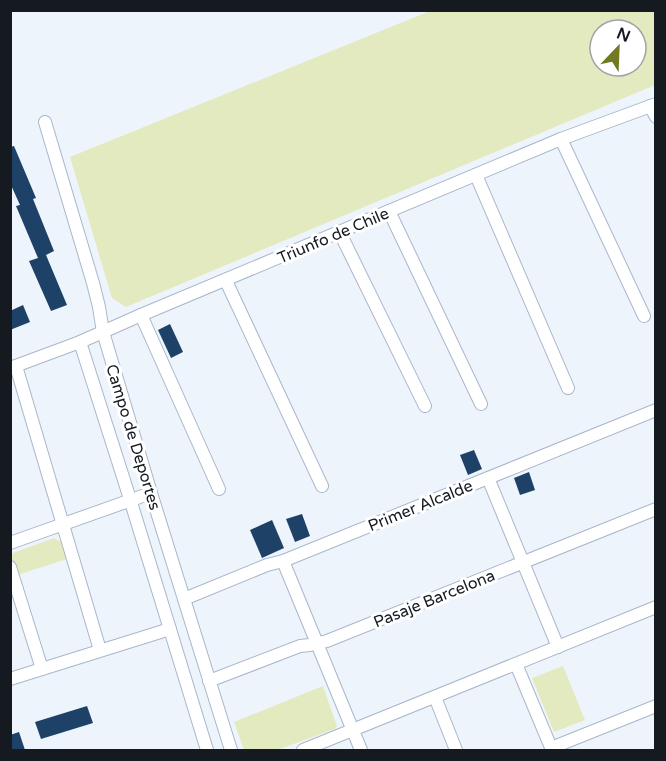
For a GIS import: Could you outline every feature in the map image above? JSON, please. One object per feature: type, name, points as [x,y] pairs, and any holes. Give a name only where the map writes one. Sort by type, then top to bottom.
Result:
[{"type":"street","name":"Triunfo de Chile","points":[[13,367],[80,342],[561,139],[654,109]]},
{"type":"street","name":"Campo de Deportes","points":[[45,122],[93,282],[103,332],[231,750]]},
{"type":"street","points":[[561,139],[644,316]]},
{"type":"street","points":[[476,175],[568,388]]},
{"type":"street","points":[[389,211],[481,404]]},
{"type":"street","points":[[340,233],[425,406]]},
{"type":"street","points":[[226,281],[322,486]]},
{"type":"street","points":[[141,315],[219,489]]},
{"type":"street","name":"Campo de Deportes","points":[[80,342],[207,750]]},
{"type":"street","points":[[13,367],[100,650]]},
{"type":"street","name":"Primer Alcalde","points":[[184,598],[267,564],[283,561],[656,410]]},
{"type":"street","points":[[488,478],[558,647]]},
{"type":"street","points":[[10,543],[151,493]]},
{"type":"street","name":"Pasaje Barcelona","points":[[210,681],[300,646],[327,641],[656,509]]},
{"type":"street","points":[[283,561],[361,750]]},
{"type":"street","points":[[10,567],[42,669]]},
{"type":"street","points":[[303,750],[656,607]]},
{"type":"street","points":[[10,679],[170,629]]},
{"type":"street","points":[[516,664],[551,749],[656,706]]},
{"type":"street","points":[[435,697],[456,750]]},
{"type":"green space","points":[[430,11],[655,11],[655,85],[126,307],[112,298],[70,157]]},
{"type":"green space","points":[[54,538],[61,542],[67,559],[11,577],[10,554]]},
{"type":"green space","points":[[563,666],[585,720],[554,732],[532,678]]},
{"type":"green space","points":[[323,686],[337,726],[335,729],[277,750],[244,750],[234,722]]},
{"type":"building","points":[[14,146],[36,198],[33,199],[54,251],[46,255],[67,305],[51,311],[29,261],[38,258],[16,206],[20,205],[10,183],[10,147]]},
{"type":"building","points":[[23,305],[30,322],[10,330],[10,311]]},
{"type":"building","points":[[170,324],[183,352],[171,358],[158,330]]},
{"type":"building","points":[[474,450],[482,469],[468,475],[460,455]]},
{"type":"building","points":[[529,472],[535,490],[520,495],[514,478]]},
{"type":"building","points":[[302,514],[310,536],[295,542],[286,519]]},
{"type":"building","points":[[272,520],[284,548],[262,558],[250,530]]},
{"type":"building","points":[[87,706],[93,723],[41,739],[35,722]]},
{"type":"building","points":[[19,732],[25,750],[10,750],[10,735]]}]
